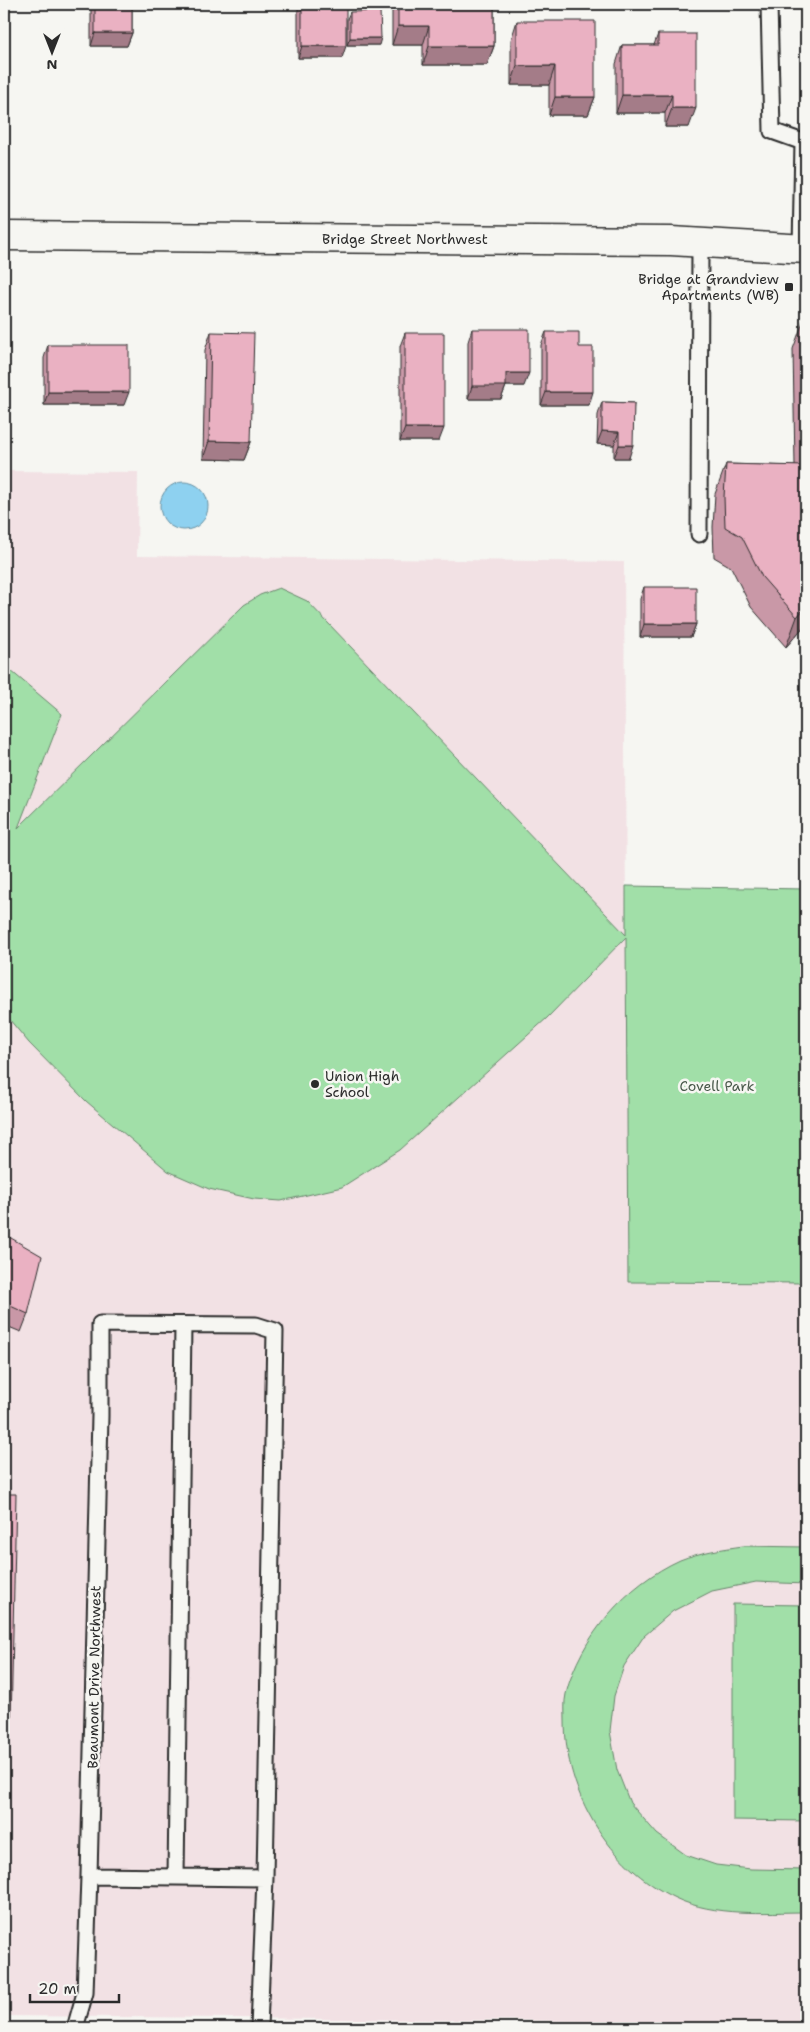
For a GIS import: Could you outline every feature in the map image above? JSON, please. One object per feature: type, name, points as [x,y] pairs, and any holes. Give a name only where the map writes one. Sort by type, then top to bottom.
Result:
[{"type":"main road","name":"Bridge Street Northwest","points":[[4,236],[700,243],[804,248]]},
{"type":"lane","points":[[769,4],[772,131],[805,141],[804,248]]},
{"type":"lane","points":[[699,534],[700,243]]},
{"type":"lane","name":"Beaumont Drive Northwest","points":[[76,2028],[85,1993],[89,1876],[100,1416],[100,1324],[183,1324]]},
{"type":"lane","points":[[176,1876],[183,1324],[256,1324],[275,1330],[265,1878],[259,2028]]},
{"type":"lane","points":[[89,1876],[265,1878]]},
{"type":"shaded area","name":"Union High School","points":[[4,471],[138,472],[137,556],[624,562],[628,1282],[806,1283],[806,2023],[4,2016]]},
{"type":"green space","name":"Covell Park","points":[[279,588],[307,601],[626,935],[626,886],[806,889],[806,1283],[628,1282],[626,937],[547,1018],[400,1150],[342,1187],[281,1201],[254,1199],[209,1189],[168,1171],[86,1101],[29,1043],[4,1013],[4,665],[62,714],[18,828],[244,605],[260,595]]},
{"type":"green space","points":[[743,1546],[806,1547],[806,1584],[756,1582],[712,1591],[673,1611],[644,1636],[624,1666],[614,1696],[610,1731],[617,1770],[630,1803],[657,1834],[686,1855],[716,1865],[751,1869],[806,1870],[806,1912],[757,1913],[706,1908],[675,1898],[651,1884],[630,1867],[611,1847],[595,1825],[582,1800],[573,1775],[567,1748],[566,1694],[582,1652],[608,1615],[624,1598],[660,1570],[688,1557]]},
{"type":"green space","points":[[733,1604],[806,1605],[806,1821],[733,1820]]},
{"type":"water","points":[[179,482],[189,482],[198,486],[204,492],[207,497],[207,515],[198,526],[189,530],[179,530],[170,526],[164,520],[160,511],[160,501],[164,492],[170,486]]},
{"type":"building","points":[[95,4],[132,4],[132,33],[95,33]]},
{"type":"building","points":[[302,4],[346,4],[346,46],[302,46]]},
{"type":"building","points":[[398,4],[494,4],[494,46],[429,46],[429,26],[398,26]]},
{"type":"building","points":[[380,11],[381,38],[350,38],[350,12]]},
{"type":"building","points":[[517,21],[595,21],[595,97],[555,97],[555,66],[517,66]]},
{"type":"building","points":[[658,34],[696,34],[696,108],[672,108],[672,95],[622,95],[622,45],[658,45]]},
{"type":"building","points":[[806,318],[806,462],[804,319]]},
{"type":"building","points":[[472,329],[529,329],[529,373],[506,373],[506,386],[472,386]]},
{"type":"building","points":[[211,332],[254,333],[251,442],[209,441]]},
{"type":"building","points":[[546,332],[579,332],[579,347],[593,347],[593,392],[546,392]]},
{"type":"building","points":[[405,333],[444,333],[444,428],[405,428]]},
{"type":"building","points":[[48,345],[129,345],[129,392],[48,392]]},
{"type":"building","points":[[602,402],[634,403],[633,445],[619,445],[619,432],[602,431]]},
{"type":"building","points":[[726,464],[806,466],[806,606],[797,617],[762,577],[742,537],[725,527]]},
{"type":"building","points":[[644,587],[696,587],[696,624],[644,624]]},
{"type":"building","points":[[4,1234],[42,1256],[28,1314],[4,1303]]},
{"type":"building","points":[[4,1494],[16,1494],[11,1723],[4,1723]]},
{"type":"place","name":"Bridge at Grandview Apartments (WB)","points":[[789,287]]},
{"type":"place","name":"Union High School","points":[[315,1084]]}]
